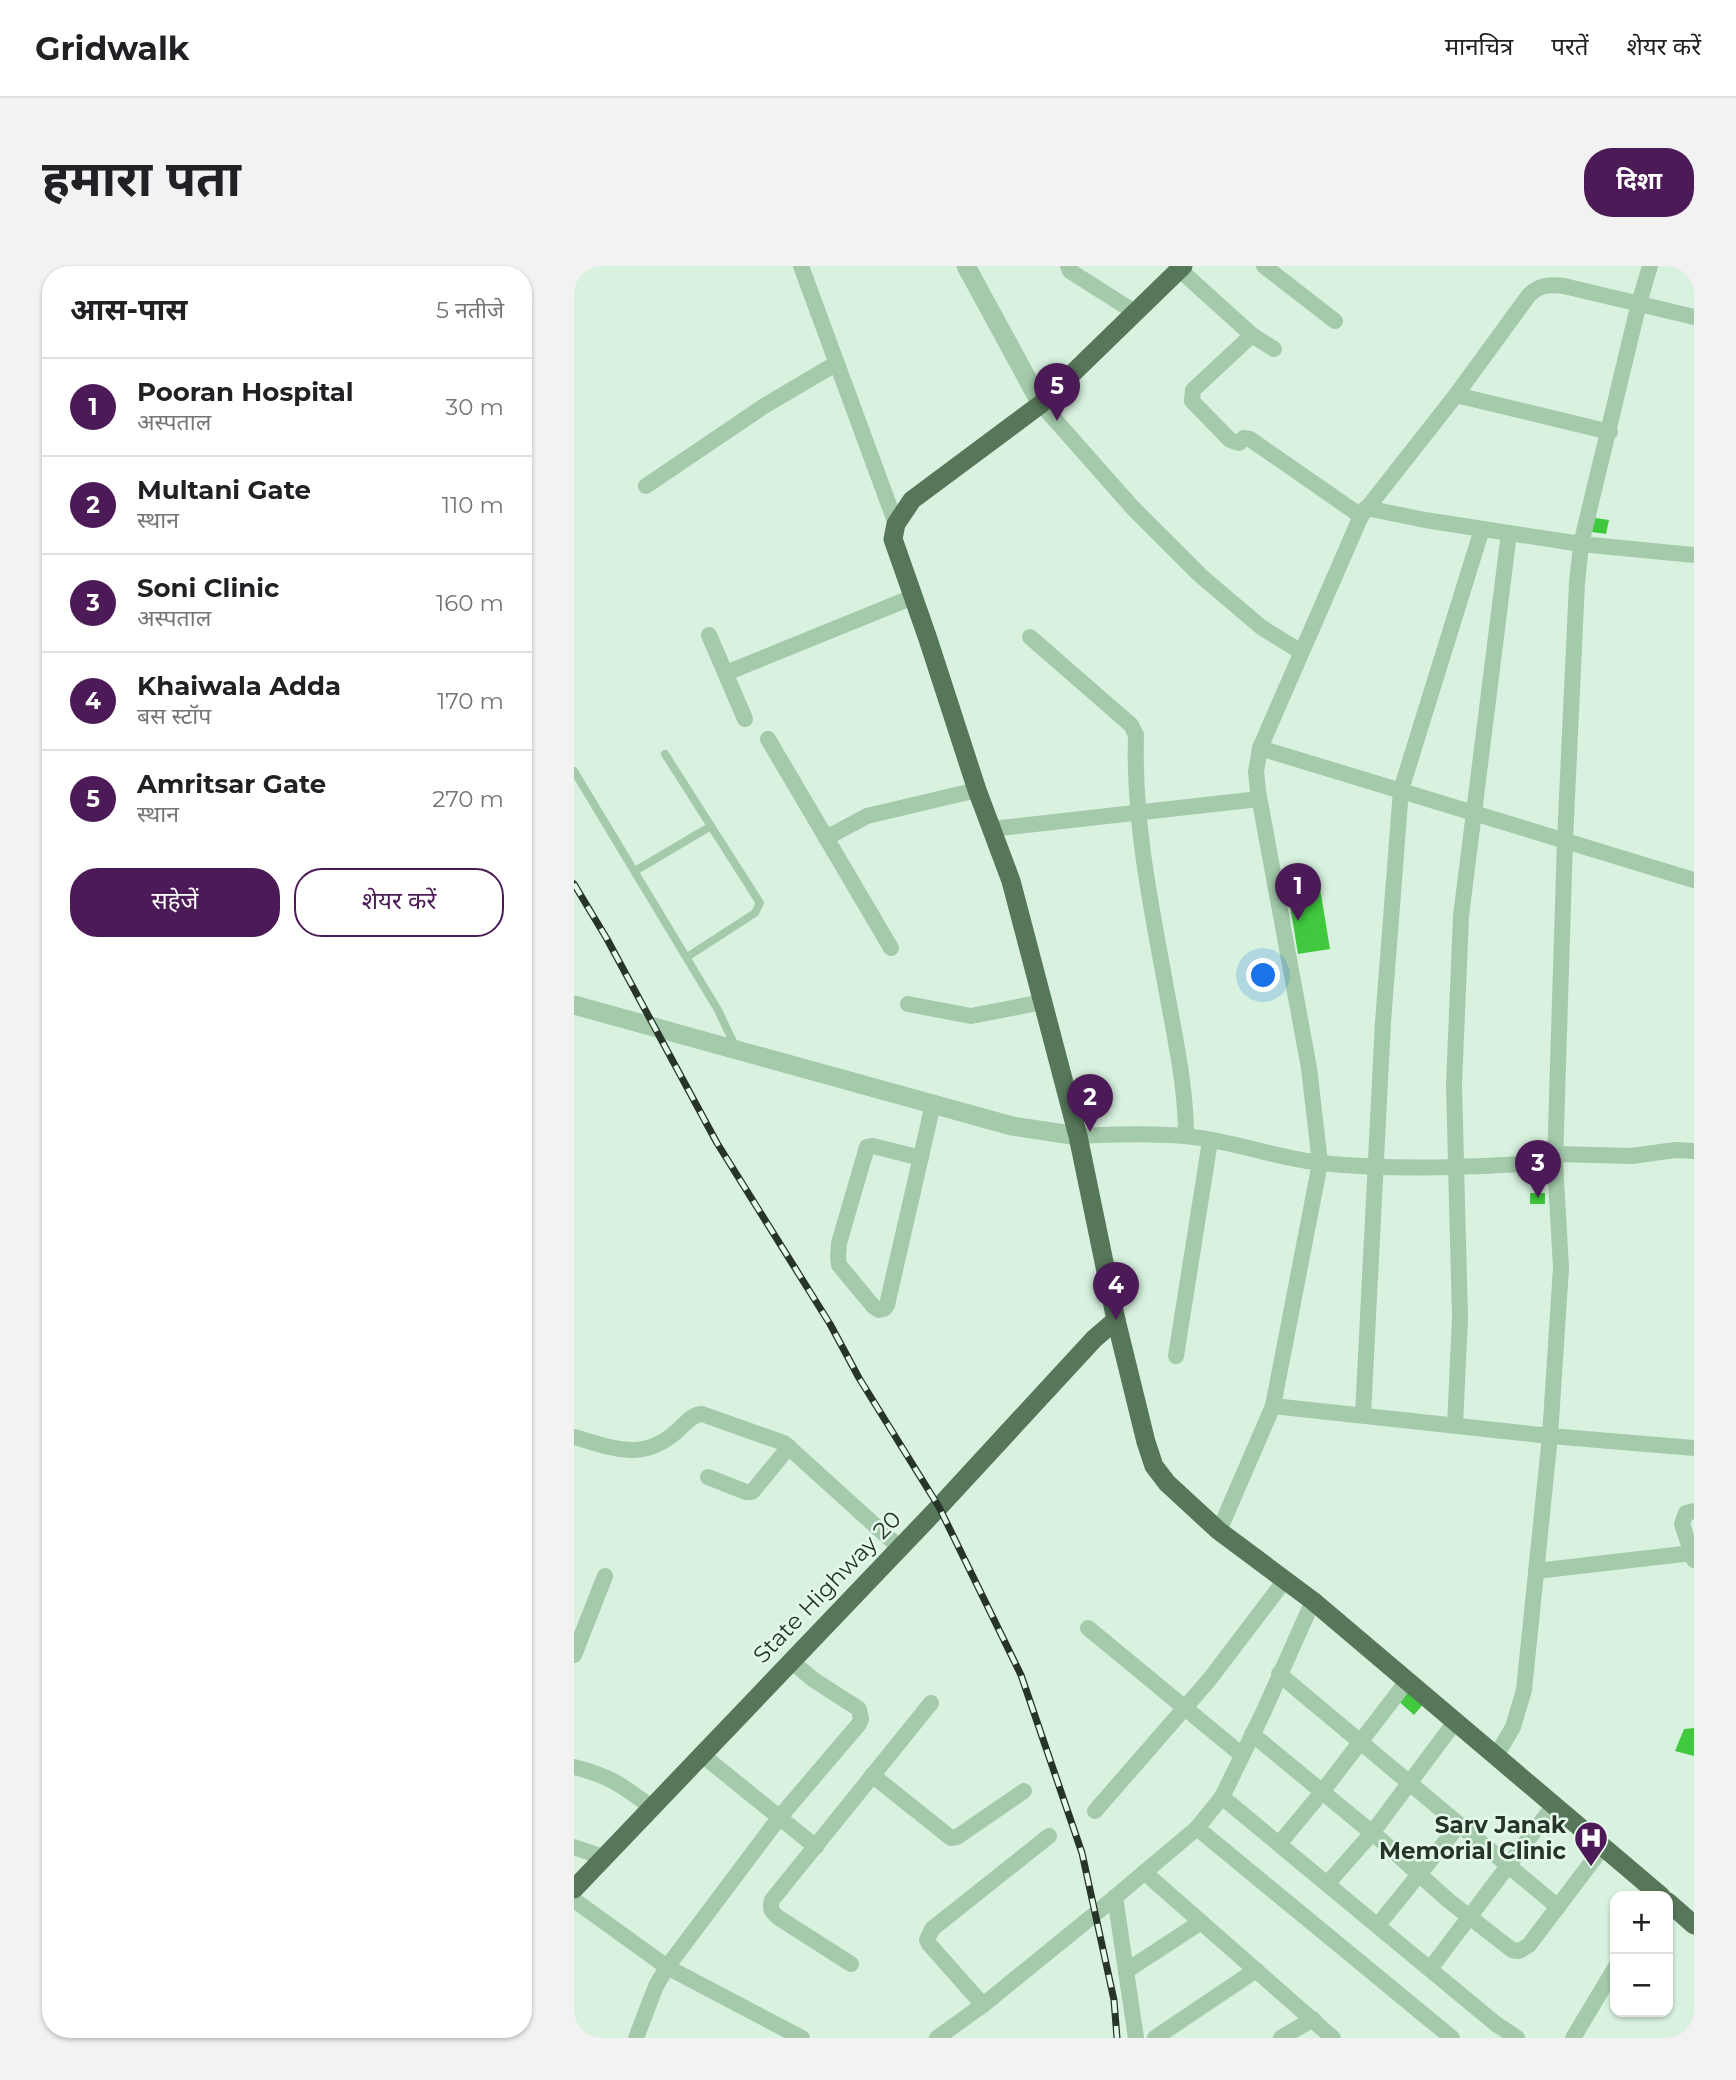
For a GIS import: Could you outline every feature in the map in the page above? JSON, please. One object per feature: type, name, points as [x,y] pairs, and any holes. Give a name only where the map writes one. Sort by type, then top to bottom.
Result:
[{"type":"main road","points":[[1182,268],[1041,404],[912,500],[897,524],[893,539],[976,790],[1011,881],[1078,1136],[1116,1320],[1146,1442],[1154,1466],[1167,1483],[1219,1531],[1312,1601],[1655,1891]]},
{"type":"main road","name":"State Highway 20","points":[[574,1889],[900,1548],[1094,1339],[1116,1320]]},
{"type":"main road","points":[[1673,1906],[1694,1925]]},
{"type":"street","points":[[801,266],[897,524]]},
{"type":"street","points":[[966,266],[1041,404],[1132,507],[1201,576],[1261,627],[1301,652]]},
{"type":"street","points":[[1068,266],[1070,271],[1136,313]]},
{"type":"street","points":[[1264,266],[1335,321]]},
{"type":"street","points":[[1496,1756],[1513,1727],[1524,1690],[1550,1436],[1561,1268],[1556,1158],[1565,840],[1576,596],[1581,544],[1650,266]]},
{"type":"street","points":[[1182,268],[1252,335],[1274,349]]},
{"type":"street","points":[[1219,1531],[1273,1406],[1320,1163],[1309,1068],[1259,799],[1256,772],[1260,748],[1364,512],[1534,290],[1550,284],[1694,317]]},
{"type":"street","points":[[1252,335],[1192,390],[1192,401],[1230,440],[1239,443],[1244,438],[1250,439],[1364,512],[1581,544],[1694,555]]},
{"type":"street","points":[[646,486],[739,422],[836,363]]},
{"type":"street","points":[[1456,395],[1609,432]]},
{"type":"street","points":[[1363,1415],[1383,1021],[1401,790],[1482,529]]},
{"type":"street","points":[[1455,1425],[1460,1318],[1454,1085],[1461,916],[1509,533]]},
{"type":"street","points":[[726,673],[913,597]]},
{"type":"street","points":[[709,635],[746,719]]},
{"type":"street","points":[[1030,637],[1131,725],[1136,735],[1138,811],[1154,924],[1185,1093],[1186,1136]]},
{"type":"street","points":[[768,739],[891,948]]},
{"type":"street","points":[[1260,748],[1694,880]]},
{"type":"street","points":[[826,838],[867,816],[976,790]]},
{"type":"street","points":[[991,829],[1259,799]]},
{"type":"street","points":[[908,1004],[971,1016],[1043,1002]]},
{"type":"street","points":[[574,1005],[1012,1126],[1078,1136],[1186,1136],[1320,1163],[1457,1169],[1556,1158],[1694,1151]]},
{"type":"street","points":[[921,1158],[873,1146],[867,1147],[846,1216],[839,1243],[838,1261],[879,1310],[887,1305],[921,1158],[933,1104]]},
{"type":"street","points":[[1177,1356],[1210,1141]]},
{"type":"street","points":[[1273,1406],[1550,1436],[1694,1448]]},
{"type":"street","points":[[574,1437],[627,1451],[642,1451],[674,1434],[695,1415],[701,1413],[775,1439],[789,1447],[900,1548]]},
{"type":"street","points":[[708,1477],[752,1492],[789,1447]]},
{"type":"street","points":[[1536,1571],[1693,1556],[1682,1524],[1686,1513],[1694,1511]]},
{"type":"street","points":[[574,1655],[605,1576]]},
{"type":"street","points":[[1096,1811],[1209,1680],[1285,1580]]},
{"type":"street","points":[[937,2038],[983,2006],[1197,1828],[1222,1797],[1312,1601]]},
{"type":"street","points":[[1088,1628],[1242,1755]]},
{"type":"street","points":[[636,2038],[656,1986],[667,1967],[779,1818],[857,1727],[861,1718],[859,1709],[814,1680],[791,1661]]},
{"type":"street","points":[[1279,1674],[1558,1907]]},
{"type":"street","points":[[1279,1844],[1407,1681]]},
{"type":"street","points":[[851,1964],[796,1931],[772,1912],[772,1900],[931,1703]]},
{"type":"street","points":[[1327,1884],[1372,1833],[1455,1722]]},
{"type":"street","points":[[1252,1734],[1469,1917],[1513,1950],[1519,1951],[1529,1945],[1603,1847]]},
{"type":"street","points":[[701,1754],[816,1847]]},
{"type":"street","points":[[574,1767],[602,1774],[651,1807]]},
{"type":"street","points":[[872,1775],[951,1838],[957,1837],[1024,1791]]},
{"type":"street","points":[[1222,1797],[1496,2024],[1517,2038]]},
{"type":"street","points":[[1430,1969],[1554,1805]]},
{"type":"street","points":[[1378,1925],[1459,1825]]},
{"type":"street","points":[[1197,1828],[1452,2038]]},
{"type":"street","points":[[983,2006],[929,1944],[929,1935],[932,1929],[1049,1836]]},
{"type":"street","points":[[574,1847],[603,1857]]},
{"type":"street","points":[[1144,1872],[1334,2038]]},
{"type":"street","points":[[1115,1897],[1136,2038]]},
{"type":"street","points":[[574,1900],[667,1967],[802,2038]]},
{"type":"street","points":[[1126,1971],[1201,1922]]},
{"type":"street","points":[[1155,2038],[1256,1970]]},
{"type":"street","points":[[1578,2036],[1610,1977]]},
{"type":"street","points":[[1281,2038],[1313,2020]]},
{"type":"lane","points":[[665,754],[760,906],[755,913],[687,957]]},
{"type":"lane","points":[[574,771],[718,1010],[736,1048]]},
{"type":"lane","points":[[635,871],[711,826]]},
{"type":"building","points":[[1595,518],[1609,520],[1606,534],[1592,532]]},
{"type":"building","points":[[1319,882],[1330,949],[1298,954],[1287,887]]},
{"type":"building","points":[[1530,1193],[1545,1193],[1545,1204],[1530,1204]]},
{"type":"building","points":[[1406,1685],[1425,1702],[1414,1715],[1395,1698]]},
{"type":"building","points":[[1694,1728],[1694,1756],[1675,1751],[1684,1729]]},
{"type":"railway","points":[[574,884],[607,939],[717,1143],[830,1324],[859,1378],[939,1507],[1021,1675],[1082,1853],[1114,2000],[1117,2038]]},
{"type":"place","name":"Amritsar Gate","points":[[1057,421]]},
{"type":"place","name":"Pooran Hospital","points":[[1298,921]]},
{"type":"place","name":"Multani Gate","points":[[1090,1132]]},
{"type":"place","name":"Soni Clinic","points":[[1538,1198]]},
{"type":"place","name":"Khaiwala Adda","points":[[1116,1320]]},
{"type":"place","name":"Sarv Janak Memorial Clinic","points":[[1591,1868]]}]
